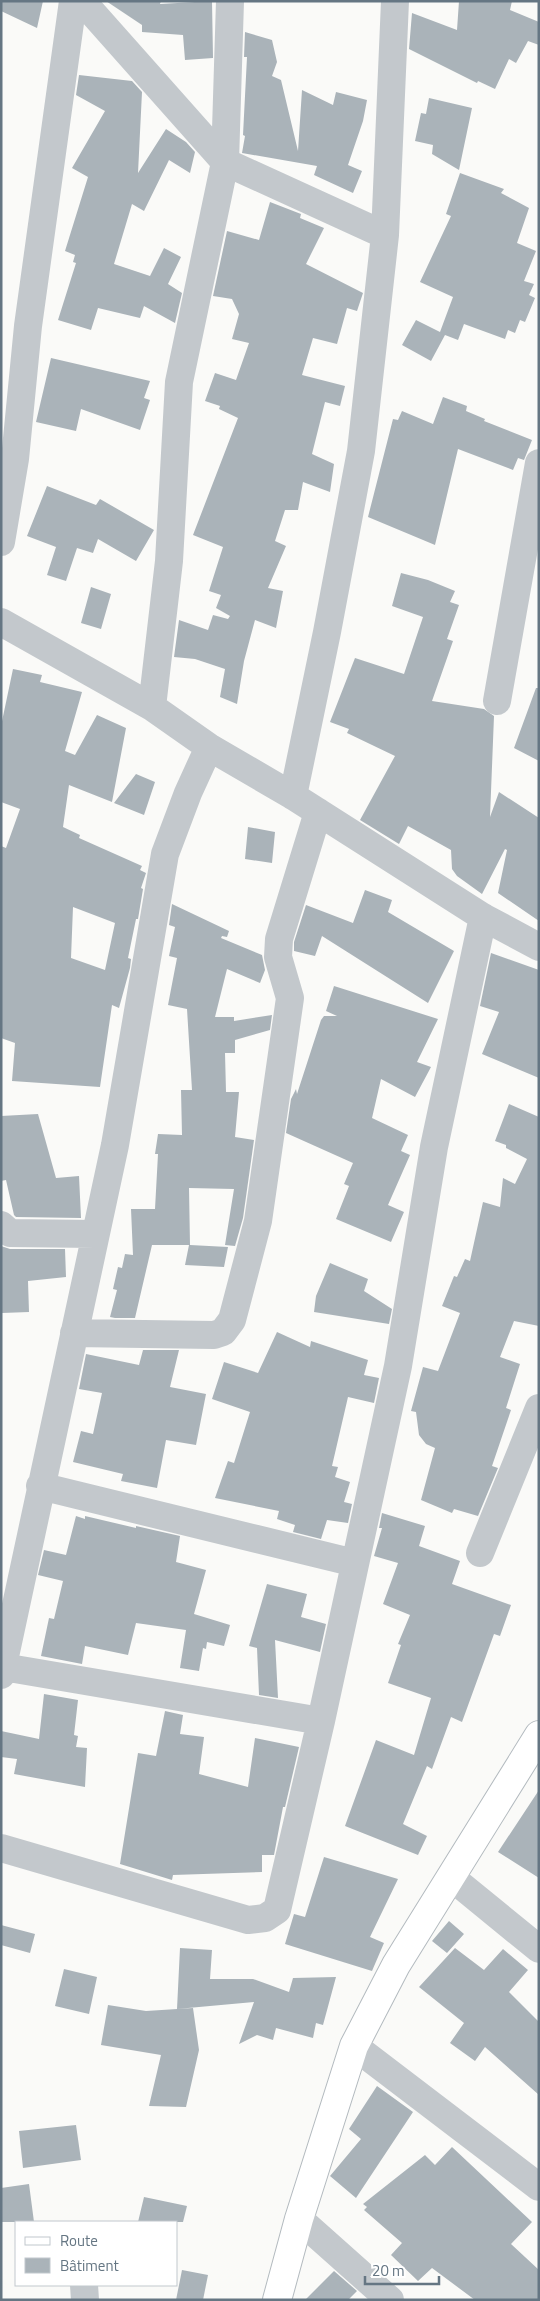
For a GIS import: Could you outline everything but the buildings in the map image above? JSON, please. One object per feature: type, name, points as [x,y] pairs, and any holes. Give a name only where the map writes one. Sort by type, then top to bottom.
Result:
[{"type":"main road","points":[[277,2300],[299,2219],[354,2046],[396,1965],[452,1878],[539,1735]]},
{"type":"street","points":[[1,542],[15,459],[28,326],[73,1]]},
{"type":"street","points":[[82,1],[225,162],[384,235]]},
{"type":"street","points":[[152,707],[168,561],[179,382],[225,162],[230,1]]},
{"type":"street","points":[[293,796],[327,632],[361,451],[384,235],[395,1]]},
{"type":"street","points":[[497,701],[539,463]]},
{"type":"street","points":[[1,622],[152,707],[209,746],[293,796],[483,917],[539,947]]},
{"type":"street","points":[[209,746],[188,793],[165,854],[115,1145],[40,1486],[2,1671],[322,1721]]},
{"type":"street","points":[[74,1332],[214,1335],[223,1332],[232,1320],[258,1221],[290,998],[278,957],[279,939],[318,812]]},
{"type":"street","points":[[1,1848],[248,1920],[265,1918],[277,1910],[322,1721],[398,1366],[434,1147],[483,917]]},
{"type":"street","points":[[1,1225],[10,1233],[95,1234]]},
{"type":"street","points":[[480,1553],[539,1408]]},
{"type":"street","points":[[40,1486],[355,1563]]},
{"type":"street","points":[[452,1878],[539,1949]]},
{"type":"street","points":[[354,2046],[539,2187]]},
{"type":"street","points":[[299,2219],[390,2300]]},
{"type":"street","points":[[84,2286],[85,2300]]}]
